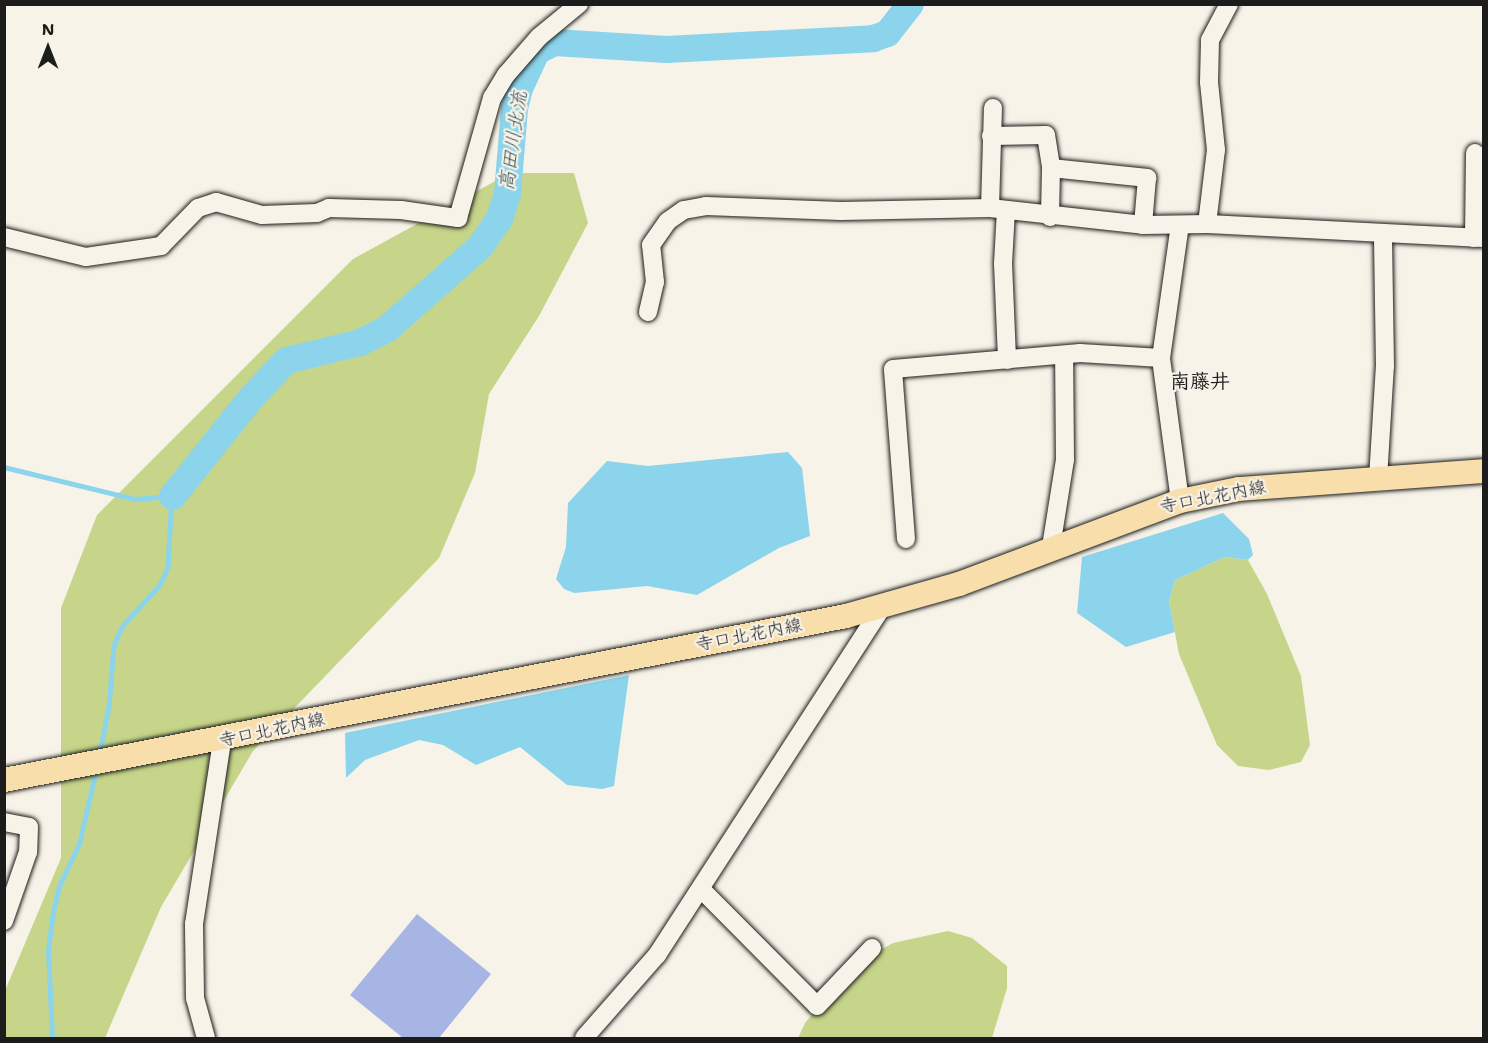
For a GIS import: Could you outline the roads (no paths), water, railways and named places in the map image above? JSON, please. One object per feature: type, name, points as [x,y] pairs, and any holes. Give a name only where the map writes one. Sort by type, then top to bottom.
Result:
[{"type":"main road","name":"寺口北花内線","points":[[4,780],[74,769],[222,740],[882,607],[959,584],[1051,547],[1180,501],[1239,489],[1484,471]]},
{"type":"street","points":[[4,237],[86,257],[161,246],[198,208],[216,202],[262,215],[341,209],[401,210],[458,218],[492,98],[506,75],[539,37],[579,4]]},
{"type":"street","points":[[1207,224],[1216,150],[1209,82],[1210,40],[1229,4]]},
{"type":"street","points":[[993,108],[991,136],[1002,263],[1007,360]]},
{"type":"street","points":[[991,136],[1046,135],[1051,168],[1050,217]]},
{"type":"street","points":[[648,312],[655,282],[651,245],[668,221],[684,210],[706,206],[840,211],[998,209],[1050,217],[1143,225],[1207,224],[1479,238],[1475,153]]},
{"type":"street","points":[[1051,168],[1147,178],[1143,225]]},
{"type":"street","points":[[1180,225],[1161,358],[1180,501]]},
{"type":"street","points":[[1378,479],[1385,366],[1383,233]]},
{"type":"street","points":[[1051,547],[1065,460],[1064,355]]},
{"type":"street","points":[[906,539],[893,369],[1064,355],[1161,358]]},
{"type":"street","points":[[584,1038],[657,955],[702,890],[882,607]]},
{"type":"street","points":[[206,1038],[195,998],[194,924],[222,740]]},
{"type":"street","points":[[4,822],[29,827],[28,852],[4,921]]},
{"type":"street","points":[[702,890],[817,1006],[872,948]]},
{"type":"water","points":[[788,452],[802,468],[810,536],[779,548],[697,595],[647,586],[574,593],[564,589],[556,579],[566,547],[568,503],[607,461],[648,466]]},
{"type":"water","points":[[1223,513],[1249,539],[1253,555],[1248,560],[1225,557],[1175,580],[1169,601],[1175,632],[1126,647],[1077,613],[1082,557]]},
{"type":"water","points":[[629,675],[614,786],[602,789],[567,785],[520,747],[476,765],[443,745],[419,740],[365,760],[346,778],[345,733]]},
{"type":"waterway","name":"高田川北流","points":[[172,496],[251,397],[286,360],[360,342],[387,328],[479,247],[499,218],[507,193],[514,108],[519,88],[536,51],[554,42],[666,49],[873,38],[887,33],[910,4]]},
{"type":"waterway","points":[[4,467],[135,499],[172,496],[168,568],[160,585],[122,627],[114,646],[109,707],[100,753]]},
{"type":"waterway","points":[[52,1038],[48,951],[52,917],[59,886],[79,844],[96,770]]},
{"type":"district","name":"南藤井","points":[[1200,381]]}]
